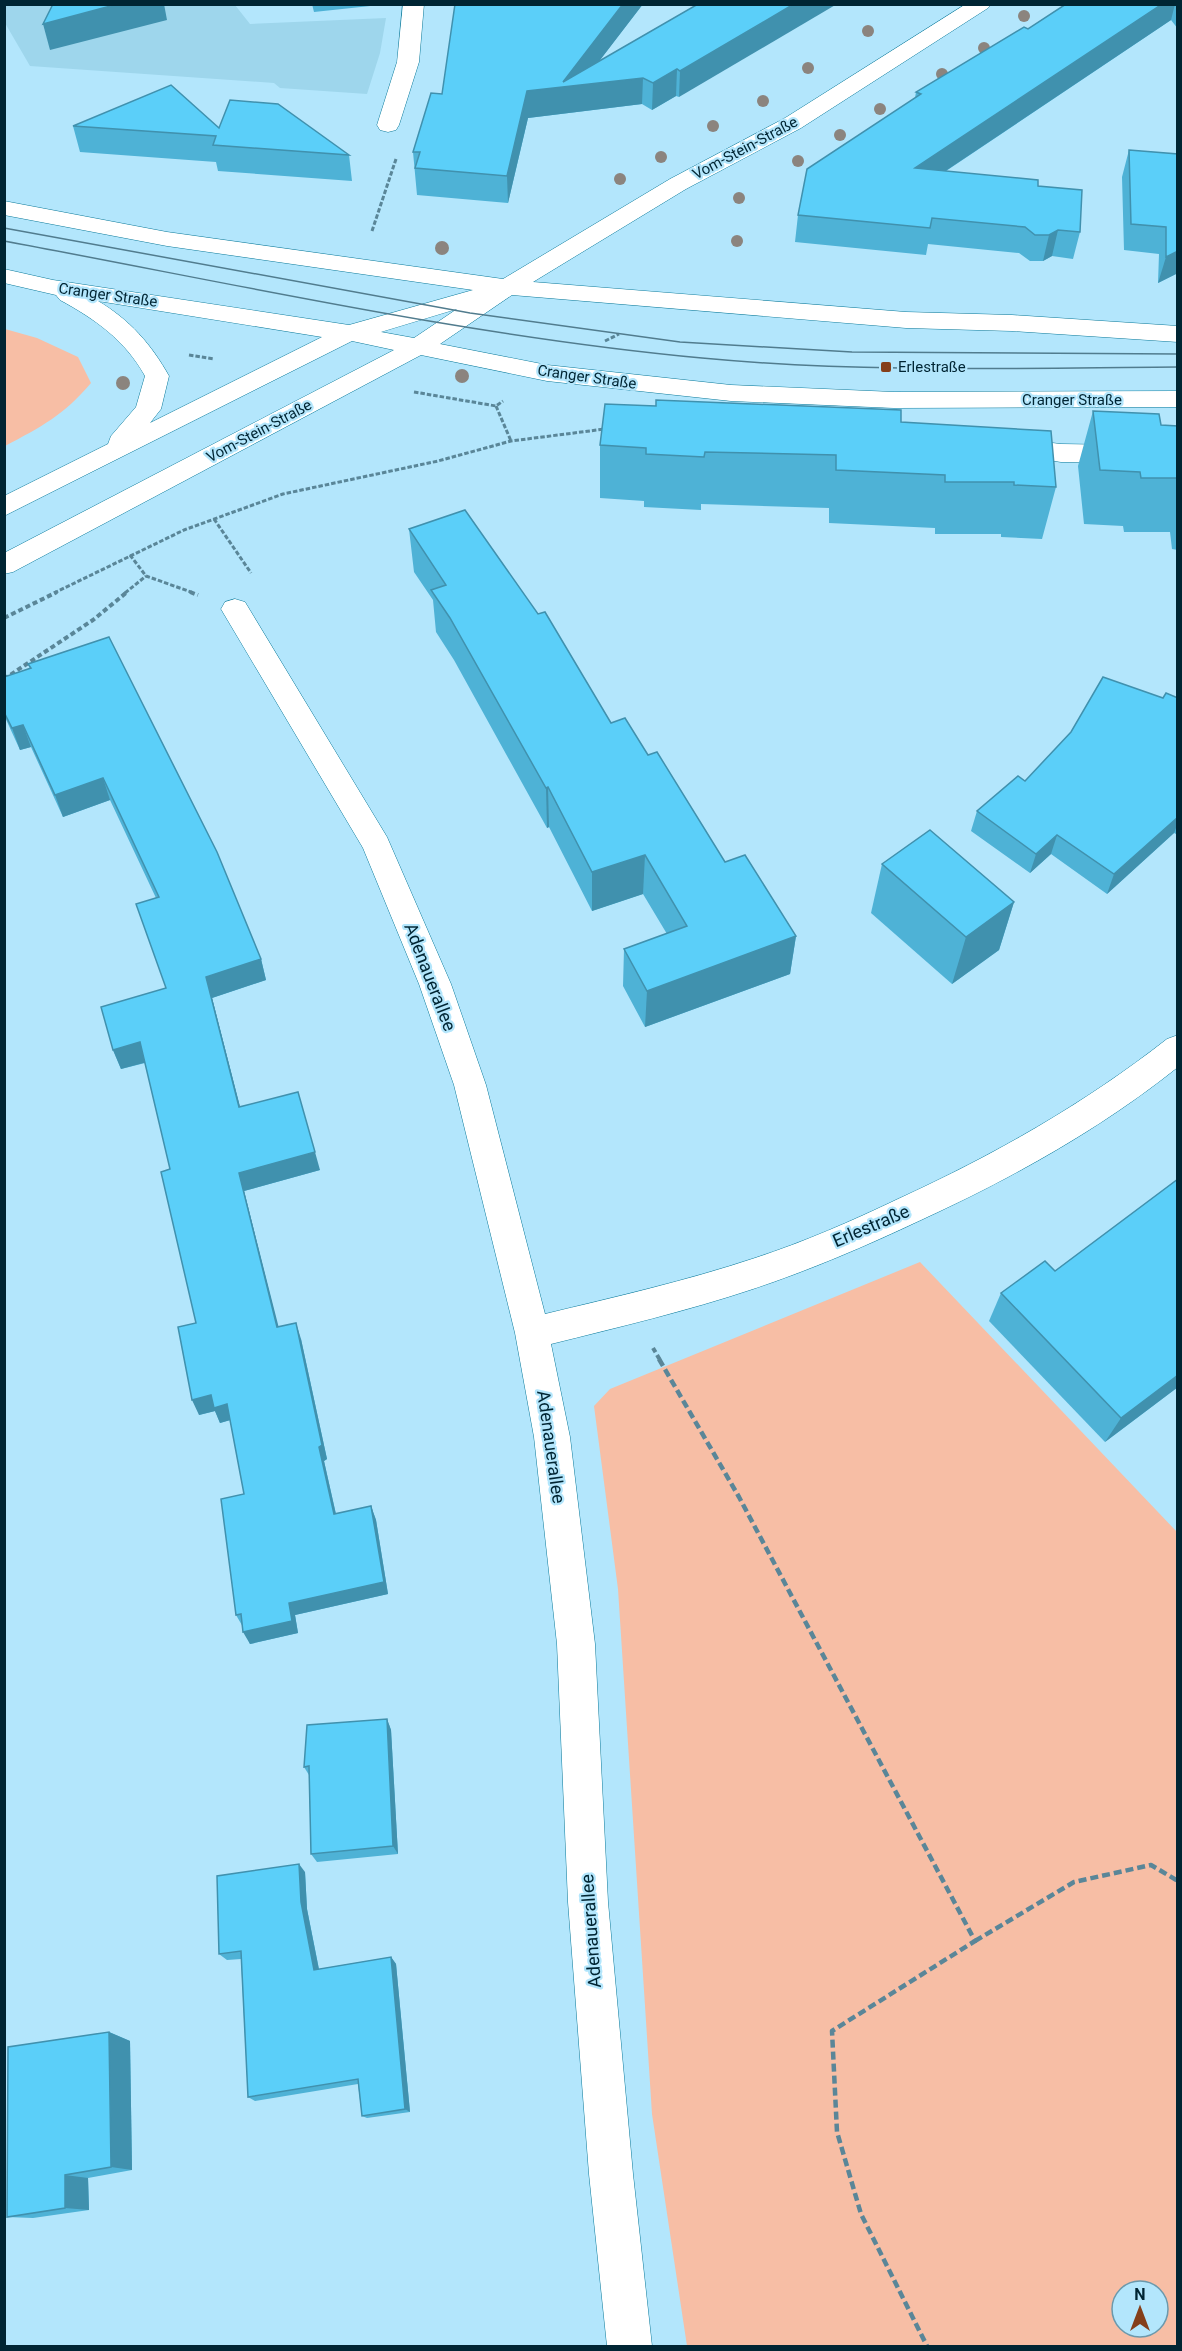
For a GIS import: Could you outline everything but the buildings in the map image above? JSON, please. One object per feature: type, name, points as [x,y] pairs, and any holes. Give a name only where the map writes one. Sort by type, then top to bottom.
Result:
[{"type":"main road","points":[[388,125],[408,62],[414,4]]},
{"type":"main road","name":"Vom-Stein-Straße","points":[[4,566],[420,346],[507,288],[678,184],[793,123],[981,4]]},
{"type":"main road","points":[[4,207],[167,239],[507,288],[906,320],[1012,323],[1178,334]]},
{"type":"main road","name":"Cranger Straße","points":[[4,276],[53,287],[349,333],[547,373],[731,393],[906,400],[1178,399]]},
{"type":"main road","points":[[53,287],[98,310],[121,328],[146,355],[157,376],[148,409],[110,454]]},
{"type":"main road","name":"Vom-Stein-Straße","points":[[4,507],[349,333],[507,288]]},
{"type":"main road","points":[[988,445],[1061,453],[1178,455]]},
{"type":"main road","name":"Adenauerallee","points":[[235,609],[377,844],[435,984],[470,1085],[532,1333],[552,1437],[576,1644],[588,1902],[611,2174],[630,2346]]},
{"type":"main road","name":"Erlestraße","points":[[532,1333],[736,1280],[850,1237],[963,1185],[1057,1136],[1145,1076],[1178,1048]]},
{"type":"path","points":[[327,263],[361,245],[375,228],[404,134],[386,133],[388,125]]},
{"type":"path","points":[[4,618],[130,555],[214,519],[283,494],[438,461],[511,441],[496,406]]},
{"type":"path","points":[[130,555],[146,576],[235,609],[257,581],[214,519]]},
{"type":"path","points":[[4,679],[93,620],[146,576]]},
{"type":"path","points":[[630,1308],[739,1497],[975,1941]]},
{"type":"path","points":[[927,2346],[858,2204],[837,2132],[832,2031],[1074,1882],[1151,1865],[1178,1881]]},
{"type":"shaded area","points":[[4,5],[235,5],[250,24],[386,18],[380,53],[367,94],[280,88],[274,83],[30,66],[5,23]]},
{"type":"shaded area","points":[[5,329],[37,338],[78,357],[91,383],[71,404],[51,419],[5,446]]},
{"type":"shaded area","points":[[920,1262],[1177,1532],[1177,2346],[687,2346],[652,2114],[618,1589],[594,1406],[610,1389]]},
{"type":"tram line","points":[[4,228],[470,313],[680,342],[852,352],[1178,354]]},
{"type":"tram line","points":[[4,241],[439,323],[702,358],[880,368],[1178,367]]},
{"type":"place","name":"Erlestraße","points":[[886,367]]}]
